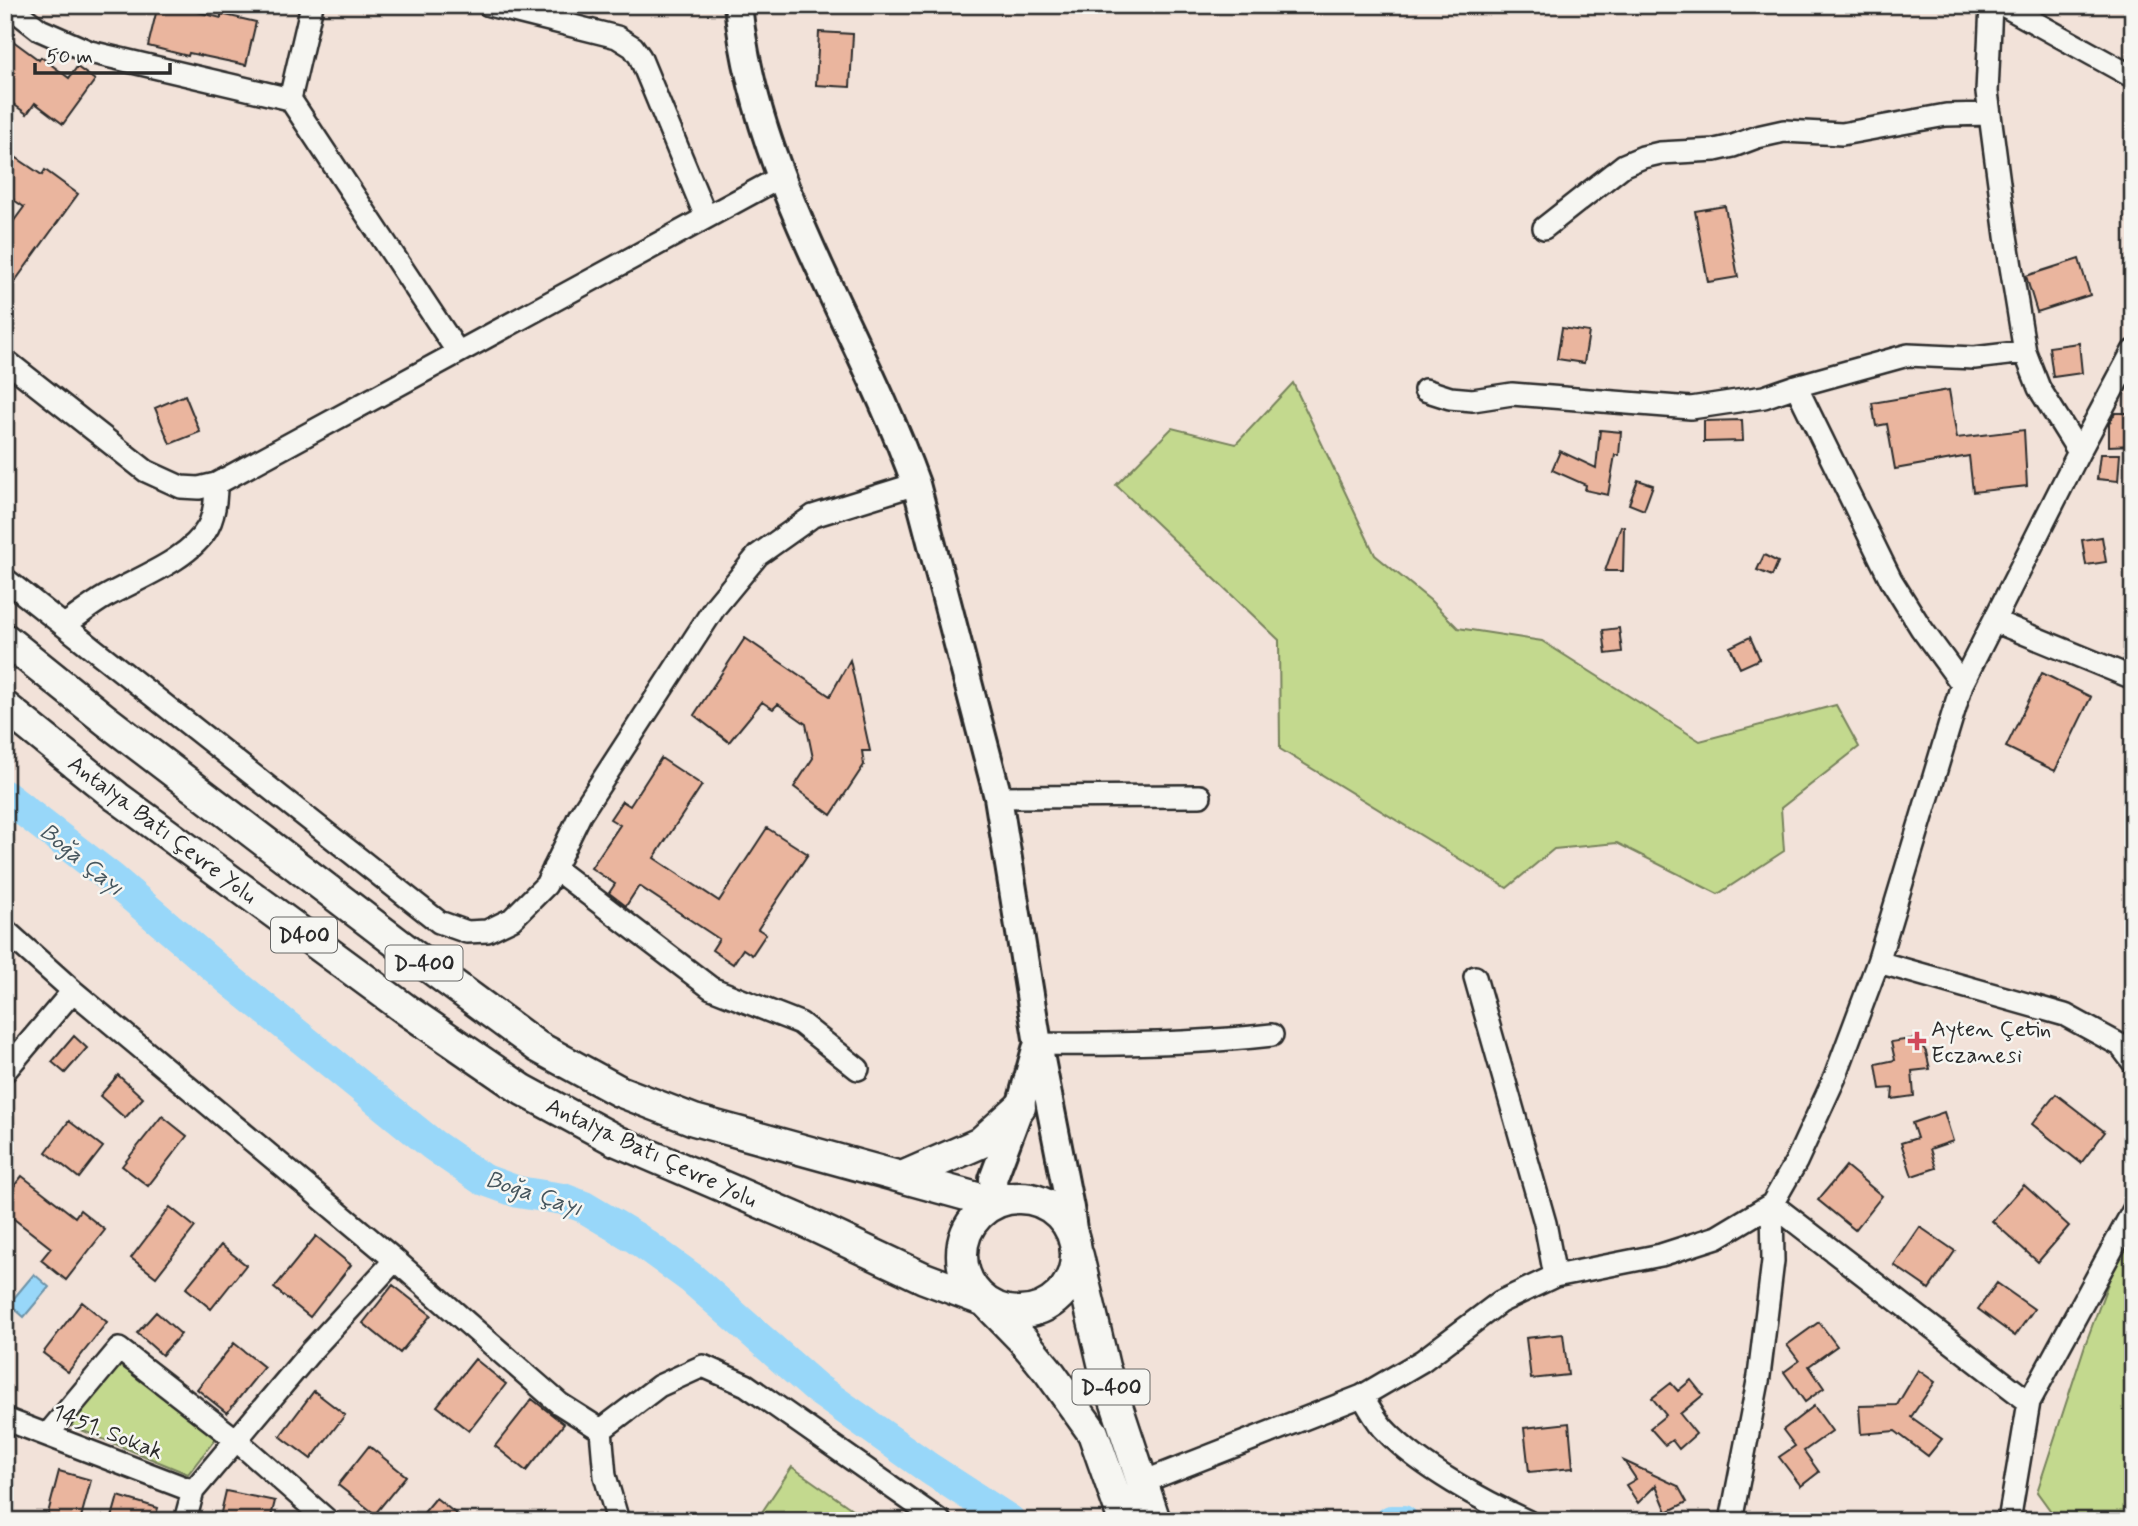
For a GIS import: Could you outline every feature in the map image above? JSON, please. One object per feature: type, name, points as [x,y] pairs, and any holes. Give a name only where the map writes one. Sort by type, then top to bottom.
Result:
[{"type":"highway","name":"D-400","points":[[5,639],[107,721],[538,1047],[619,1091],[694,1120],[995,1203],[1012,1197],[1027,1197],[1052,1208],[1062,1216],[1072,1232],[1104,1367],[1155,1521]]},
{"type":"highway","name":"Antalya Batı Çevre Yolu","points":[[5,707],[117,797],[408,1011],[523,1090],[617,1140],[801,1220],[924,1279],[985,1301],[1043,1364],[1093,1433],[1124,1521]]},
{"type":"highway","points":[[902,1177],[980,1143],[1020,1107]]},
{"type":"highway","points":[[995,1203],[977,1216],[968,1229],[962,1255],[968,1279],[985,1301],[1014,1312],[1031,1311],[1051,1302],[1068,1286],[1075,1268],[1076,1251]]},
{"type":"main road","points":[[738,5],[742,46],[758,113],[780,177],[899,435],[916,484],[998,797],[1038,1044],[1076,1251]]},
{"type":"main road","points":[[995,1203],[993,1179],[1020,1107],[1038,1044]]},
{"type":"street","points":[[8,5],[40,30],[90,52],[290,99],[457,351]]},
{"type":"street","points":[[290,99],[312,5]]},
{"type":"street","points":[[489,5],[617,37],[633,47],[640,57],[706,217]]},
{"type":"street","points":[[1991,5],[1987,92],[2025,352],[2039,387],[2079,452]]},
{"type":"street","points":[[2003,5],[2133,77]]},
{"type":"street","points":[[1544,228],[1624,165],[1643,157],[1660,153],[1715,150],[1784,131],[1842,134],[1946,115],[1990,114]]},
{"type":"street","points":[[5,360],[146,471],[181,487],[199,488],[216,484],[780,177]]},
{"type":"street","points":[[1143,1482],[1362,1396],[1423,1361],[1500,1302],[1555,1276],[1661,1255],[1717,1237],[1772,1204],[1796,1162],[1835,1077],[1878,962],[1962,684],[2133,351]]},
{"type":"street","points":[[1425,390],[1450,398],[1473,400],[1512,394],[1691,408],[1764,397],[1908,355],[1974,358],[2025,352]]},
{"type":"street","points":[[1796,386],[1891,580],[1921,628],[1962,684]]},
{"type":"street","points":[[64,625],[104,598],[160,568],[192,547],[208,528],[215,508],[216,484]]},
{"type":"street","points":[[5,579],[439,922],[467,932],[487,931],[512,919],[546,885],[580,815],[715,607],[758,555],[813,516],[916,484]]},
{"type":"street","points":[[1994,621],[2133,678]]},
{"type":"street","points":[[998,797],[1200,796]]},
{"type":"street","points":[[554,868],[711,988],[800,1023],[858,1069]]},
{"type":"street","points":[[5,930],[395,1260],[560,1404],[601,1430]]},
{"type":"street","points":[[1878,962],[2065,1015],[2120,1045],[2133,1062]]},
{"type":"street","points":[[1475,977],[1545,1223],[1555,1276]]},
{"type":"street","points":[[5,1071],[74,990]]},
{"type":"street","points":[[1038,1044],[1151,1045],[1272,1035]]},
{"type":"street","points":[[1772,1204],[2029,1402]]},
{"type":"street","points":[[1731,1521],[1759,1376],[1773,1261],[1772,1204]]},
{"type":"street","points":[[2009,1521],[2029,1402],[2133,1211]]},
{"type":"street","points":[[185,1521],[193,1491],[312,1350],[395,1260]]},
{"type":"street","points":[[47,1435],[119,1349],[235,1439],[328,1521]]},
{"type":"street","points":[[601,1430],[659,1386],[703,1366],[746,1385],[940,1521]]},
{"type":"street","points":[[1362,1396],[1386,1432],[1425,1463],[1501,1509],[1527,1521]]},
{"type":"street","name":"1451. Sokak","points":[[5,1419],[193,1491]]},
{"type":"street","points":[[601,1430],[605,1476],[618,1521]]},
{"type":"green space","points":[[1293,383],[1375,555],[1430,600],[1458,628],[1542,641],[1700,741],[1836,705],[1859,747],[1781,808],[1784,851],[1718,894],[1617,843],[1554,849],[1507,888],[1280,749],[1279,640],[1116,485],[1172,428],[1236,444]]},
{"type":"green space","points":[[2133,1230],[2133,1521],[2058,1521],[2037,1492],[2085,1345],[2119,1254]]},
{"type":"green space","points":[[119,1365],[220,1433],[188,1474],[64,1423]]},
{"type":"green space","points":[[792,1467],[869,1521],[756,1521]]},
{"type":"water","points":[[34,1274],[49,1287],[24,1317],[9,1304]]},
{"type":"building","points":[[158,5],[171,5],[221,18],[221,14],[256,22],[246,65],[189,53],[188,56],[148,46]]},
{"type":"building","points":[[819,32],[853,34],[850,87],[816,85]]},
{"type":"building","points":[[5,35],[69,78],[77,67],[95,80],[63,124],[35,103],[27,114],[5,98]]},
{"type":"building","points":[[5,150],[42,175],[45,170],[78,194],[5,295],[5,233],[24,207],[5,194]]},
{"type":"building","points":[[1725,206],[1738,277],[1708,282],[1695,211]]},
{"type":"building","points":[[2079,259],[2090,295],[2037,312],[2026,276]]},
{"type":"building","points":[[1562,328],[1589,332],[1584,363],[1557,359]]},
{"type":"building","points":[[2079,343],[2082,373],[2053,377],[2049,347]]},
{"type":"building","points":[[1949,390],[1957,438],[2024,430],[2027,486],[1973,492],[1969,456],[1895,469],[1887,424],[1876,426],[1872,403]]},
{"type":"building","points":[[185,395],[200,432],[170,444],[155,408]]},
{"type":"building","points":[[2115,413],[2133,413],[2133,445],[2109,446],[2109,424]]},
{"type":"building","points":[[1742,420],[1743,441],[1704,442],[1704,421]]},
{"type":"building","points":[[1600,430],[1621,432],[1619,455],[1615,455],[1608,495],[1585,490],[1586,485],[1552,470],[1560,451],[1596,468]]},
{"type":"building","points":[[2100,454],[2120,454],[2118,481],[2097,479]]},
{"type":"building","points":[[1638,480],[1653,485],[1644,510],[1629,504]]},
{"type":"building","points":[[1621,526],[1624,527],[1623,571],[1605,571]]},
{"type":"building","points":[[2102,537],[2106,562],[2086,565],[2082,540]]},
{"type":"building","points":[[1764,555],[1778,562],[1772,576],[1757,570]]},
{"type":"building","points":[[1619,628],[1622,652],[1606,654],[1603,630]]},
{"type":"building","points":[[1750,637],[1760,659],[1740,668],[1730,647]]},
{"type":"building","points":[[745,638],[830,696],[850,660],[870,751],[862,751],[864,765],[831,815],[794,787],[813,758],[806,724],[778,704],[773,709],[762,702],[729,742],[694,715]]},
{"type":"building","points":[[2042,673],[2091,697],[2055,771],[2006,747]]},
{"type":"building","points":[[661,758],[702,785],[654,858],[719,901],[767,828],[808,854],[758,929],[766,934],[752,955],[743,949],[733,964],[712,950],[719,939],[639,886],[626,906],[609,893],[615,884],[591,868],[620,825],[610,819],[622,801],[630,806]]},
{"type":"building","points":[[74,1036],[87,1048],[65,1073],[52,1062]]},
{"type":"building","points":[[1917,1038],[1926,1052],[1930,1069],[1912,1071],[1914,1096],[1892,1099],[1893,1088],[1880,1089],[1876,1064],[1895,1060],[1891,1042]]},
{"type":"building","points":[[118,1075],[143,1098],[125,1118],[100,1096]]},
{"type":"building","points":[[2056,1094],[2105,1132],[2081,1163],[2032,1124]]},
{"type":"building","points":[[1944,1112],[1953,1141],[1930,1149],[1936,1168],[1912,1176],[1901,1143],[1917,1138],[1912,1123]]},
{"type":"building","points":[[162,1116],[187,1136],[148,1186],[122,1166]]},
{"type":"building","points":[[69,1121],[103,1147],[79,1178],[46,1152]]},
{"type":"building","points":[[1846,1166],[1882,1196],[1855,1230],[1818,1200]]},
{"type":"building","points":[[22,1176],[75,1217],[80,1210],[105,1230],[66,1280],[41,1260],[51,1248],[5,1212],[5,1197]]},
{"type":"building","points":[[2024,1185],[2069,1226],[2038,1262],[1992,1221]]},
{"type":"building","points":[[170,1207],[195,1227],[156,1277],[131,1258]]},
{"type":"building","points":[[1920,1227],[1955,1251],[1929,1289],[1894,1265]]},
{"type":"building","points":[[316,1236],[351,1265],[310,1317],[274,1288]]},
{"type":"building","points":[[221,1245],[246,1265],[211,1309],[186,1288]]},
{"type":"building","points":[[1997,1283],[2034,1309],[2015,1336],[1978,1309]]},
{"type":"building","points":[[393,1285],[431,1315],[400,1353],[363,1323]]},
{"type":"building","points":[[82,1302],[107,1322],[68,1372],[43,1353]]},
{"type":"building","points":[[156,1312],[181,1334],[162,1355],[137,1333]]},
{"type":"building","points":[[1819,1322],[1837,1346],[1809,1366],[1824,1388],[1805,1402],[1784,1372],[1799,1361],[1787,1345]]},
{"type":"building","points":[[1563,1334],[1568,1375],[1531,1379],[1526,1338]]},
{"type":"building","points":[[234,1343],[264,1367],[227,1413],[197,1389]]},
{"type":"building","points":[[475,1359],[506,1384],[469,1431],[437,1406]]},
{"type":"building","points":[[1918,1370],[1935,1382],[1911,1417],[1942,1439],[1928,1456],[1895,1431],[1861,1434],[1859,1406],[1897,1405]]},
{"type":"building","points":[[1691,1380],[1703,1395],[1680,1414],[1696,1434],[1679,1449],[1672,1440],[1665,1445],[1650,1428],[1666,1415],[1652,1398],[1671,1383],[1678,1391]]},
{"type":"building","points":[[314,1391],[345,1415],[311,1459],[280,1436]]},
{"type":"building","points":[[532,1399],[564,1424],[526,1471],[495,1446]]},
{"type":"building","points":[[1814,1406],[1832,1431],[1804,1451],[1819,1472],[1801,1486],[1779,1457],[1795,1446],[1783,1430]]},
{"type":"building","points":[[1569,1423],[1573,1468],[1529,1472],[1524,1428]]},
{"type":"building","points":[[369,1446],[406,1476],[375,1514],[338,1485]]},
{"type":"building","points":[[1624,1461],[1678,1486],[1687,1502],[1667,1512],[1656,1485],[1638,1503],[1626,1485],[1636,1479]]},
{"type":"building","points":[[59,1471],[91,1480],[80,1521],[46,1521]]},
{"type":"building","points":[[226,1491],[275,1501],[270,1521],[219,1521]]},
{"type":"building","points":[[118,1496],[158,1508],[154,1521],[111,1521]]},
{"type":"building","points":[[436,1498],[465,1521],[417,1521]]},
{"type":"waterway","name":"Boğa Çayı","points":[[5,796],[111,878],[231,981],[433,1145],[482,1179],[518,1192],[563,1199],[584,1207],[636,1238],[691,1278],[816,1388],[930,1469],[1010,1521]]},
{"type":"waterway","name":"Boğa Çayı","points":[[1391,1521],[1403,1521]]},
{"type":"place","name":"Ayten Çetin Eczanesi","points":[[1917,1041]]}]
